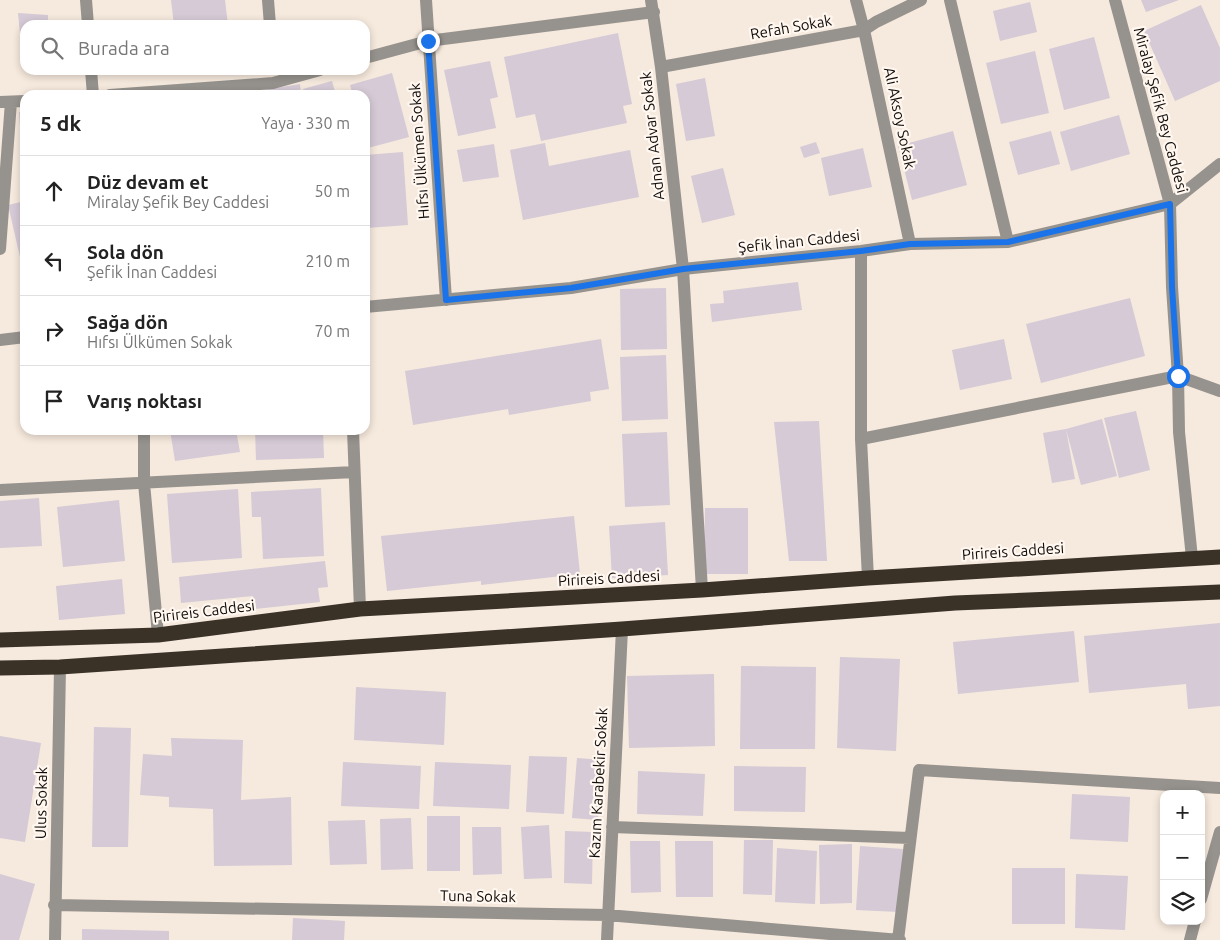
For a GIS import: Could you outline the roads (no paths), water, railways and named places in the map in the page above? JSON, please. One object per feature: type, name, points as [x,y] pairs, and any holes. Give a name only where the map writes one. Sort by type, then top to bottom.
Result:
[{"type":"highway","name":"Pirireis Caddesi","points":[[0,640],[158,635],[360,609],[702,590],[1220,556]]},
{"type":"highway","points":[[0,668],[60,666],[622,629],[956,603],[1220,592]]},
{"type":"street","points":[[86,0],[88,20]]},
{"type":"street","points":[[268,0],[270,20]]},
{"type":"street","name":"Hıfsı Ülkümen Sokak","points":[[426,0],[446,300]]},
{"type":"street","name":"Ali Aksoy Sokak","points":[[856,0],[910,244]]},
{"type":"street","name":"Refah Sokak","points":[[661,67],[864,30],[921,0]]},
{"type":"street","points":[[950,0],[1008,242]]},
{"type":"street","name":"Miralay Şefik Bey Caddesi","points":[[1115,0],[1170,204],[1179,432],[1192,558]]},
{"type":"street","points":[[370,57],[428,41],[653,6]]},
{"type":"street","name":"Adnan Advar Sokak","points":[[653,6],[683,269],[702,590]]},
{"type":"street","points":[[91,75],[93,90]]},
{"type":"street","points":[[153,90],[273,76]]},
{"type":"street","points":[[0,249],[5,102],[20,101]]},
{"type":"street","name":"Şefik İnan Caddesi","points":[[370,307],[571,288],[683,269],[861,251],[910,244],[1008,242],[1170,204],[1220,164]]},
{"type":"street","points":[[861,251],[861,439],[868,578]]},
{"type":"street","points":[[0,340],[20,338]]},
{"type":"street","points":[[861,439],[1178,376],[1220,391]]},
{"type":"street","points":[[144,435],[144,483],[158,635]]},
{"type":"street","points":[[353,435],[360,609]]},
{"type":"street","points":[[0,490],[354,472]]},
{"type":"street","name":"Kazım Karabekir Sokak","points":[[607,940],[622,629]]},
{"type":"street","name":"Ulus Sokak","points":[[54,940],[60,666]]},
{"type":"street","points":[[899,940],[919,770],[1220,788]]},
{"type":"street","points":[[612,827],[910,838]]},
{"type":"street","points":[[1205,885],[1220,832]]},
{"type":"street","name":"Tuna Sokak","points":[[54,906],[607,915],[899,940]]},
{"type":"street","points":[[1190,940],[1194,925]]}]
